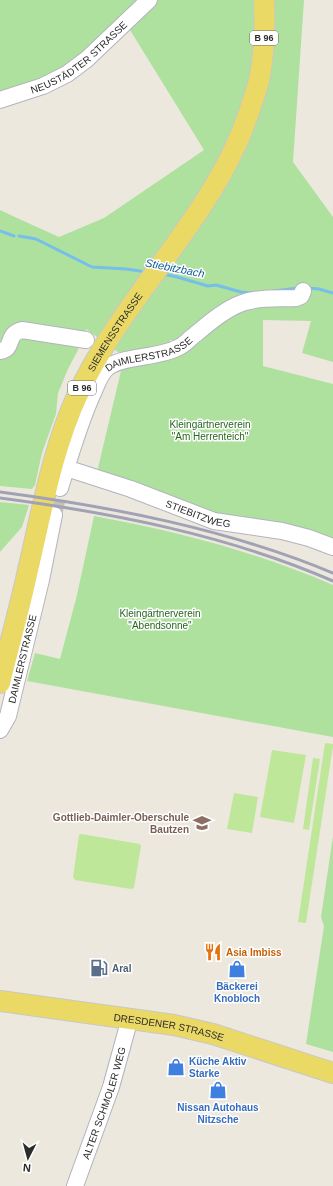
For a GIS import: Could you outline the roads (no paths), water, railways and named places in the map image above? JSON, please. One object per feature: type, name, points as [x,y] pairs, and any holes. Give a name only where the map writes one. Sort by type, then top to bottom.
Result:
[{"type":"main road","name":"SIEMENSSTRASSE","points":[[0,683],[48,487],[65,429],[78,396],[95,361],[136,298],[204,204],[232,154],[247,119],[260,75],[265,27],[264,0]]},
{"type":"main road","name":"DRESDENER STRASSE","points":[[0,1001],[174,1025],[213,1034],[333,1073]]},
{"type":"street","name":"NEUSTÄDTER STRASSE","points":[[0,100],[43,86],[67,74],[87,59],[149,0]]},
{"type":"street","name":"DAIMLERSTRASSE","points":[[60,488],[89,402],[101,375],[107,368],[114,364],[162,354],[178,348],[235,305],[259,299],[296,298],[301,296],[303,291]]},
{"type":"street","points":[[0,351],[8,347],[12,336],[16,332],[22,330],[86,340]]},
{"type":"street","name":"STIEBITZWEG","points":[[66,468],[131,489],[214,520],[282,531],[309,538],[333,547]]},
{"type":"street","name":"DAIMLERSTRASSE","points":[[0,730],[8,716],[41,580],[54,515]]},
{"type":"street","name":"ALTER SCHMOLER WEG","points":[[75,1186],[111,1088],[130,1018]]},
{"type":"waterway","name":"Stiebitzbach","points":[[0,231],[14,236]]},
{"type":"waterway","name":"Stiebitzbach","points":[[19,236],[36,239],[92,267],[147,272]]},
{"type":"waterway","name":"Stiebitzbach","points":[[163,274],[208,286],[216,285],[241,292],[252,293]]},
{"type":"waterway","name":"Stiebitzbach","points":[[274,291],[298,288]]},
{"type":"waterway","name":"Stiebitzbach","points":[[308,288],[333,293]]},
{"type":"tunnel","points":[[54,515],[60,488]]},
{"type":"railway","points":[[0,492],[85,505],[211,532],[252,544],[333,573]]},
{"type":"railway","points":[[0,498],[85,511],[211,538],[293,565],[333,581]]},
{"type":"place","name":"Gottlieb-Daimler-Oberschule Bautzen","points":[[202,823]]},
{"type":"place","name":"Asia Imbiss","points":[[213,952]]},
{"type":"place","name":"Aral","points":[[99,968]]},
{"type":"place","name":"Bäckerei Knobloch","points":[[237,969]]},
{"type":"place","name":"Küche Aktiv Starke","points":[[176,1067]]},
{"type":"place","name":"Nissan Autohaus Nitzsche","points":[[218,1090]]},
{"type":"park label","name":"Kleingärtnerverein \"Am Herrenteich\"","points":[[210,430]]},
{"type":"park label","name":"Kleingärtnerverein \"Abendsonne\"","points":[[160,618]]}]
